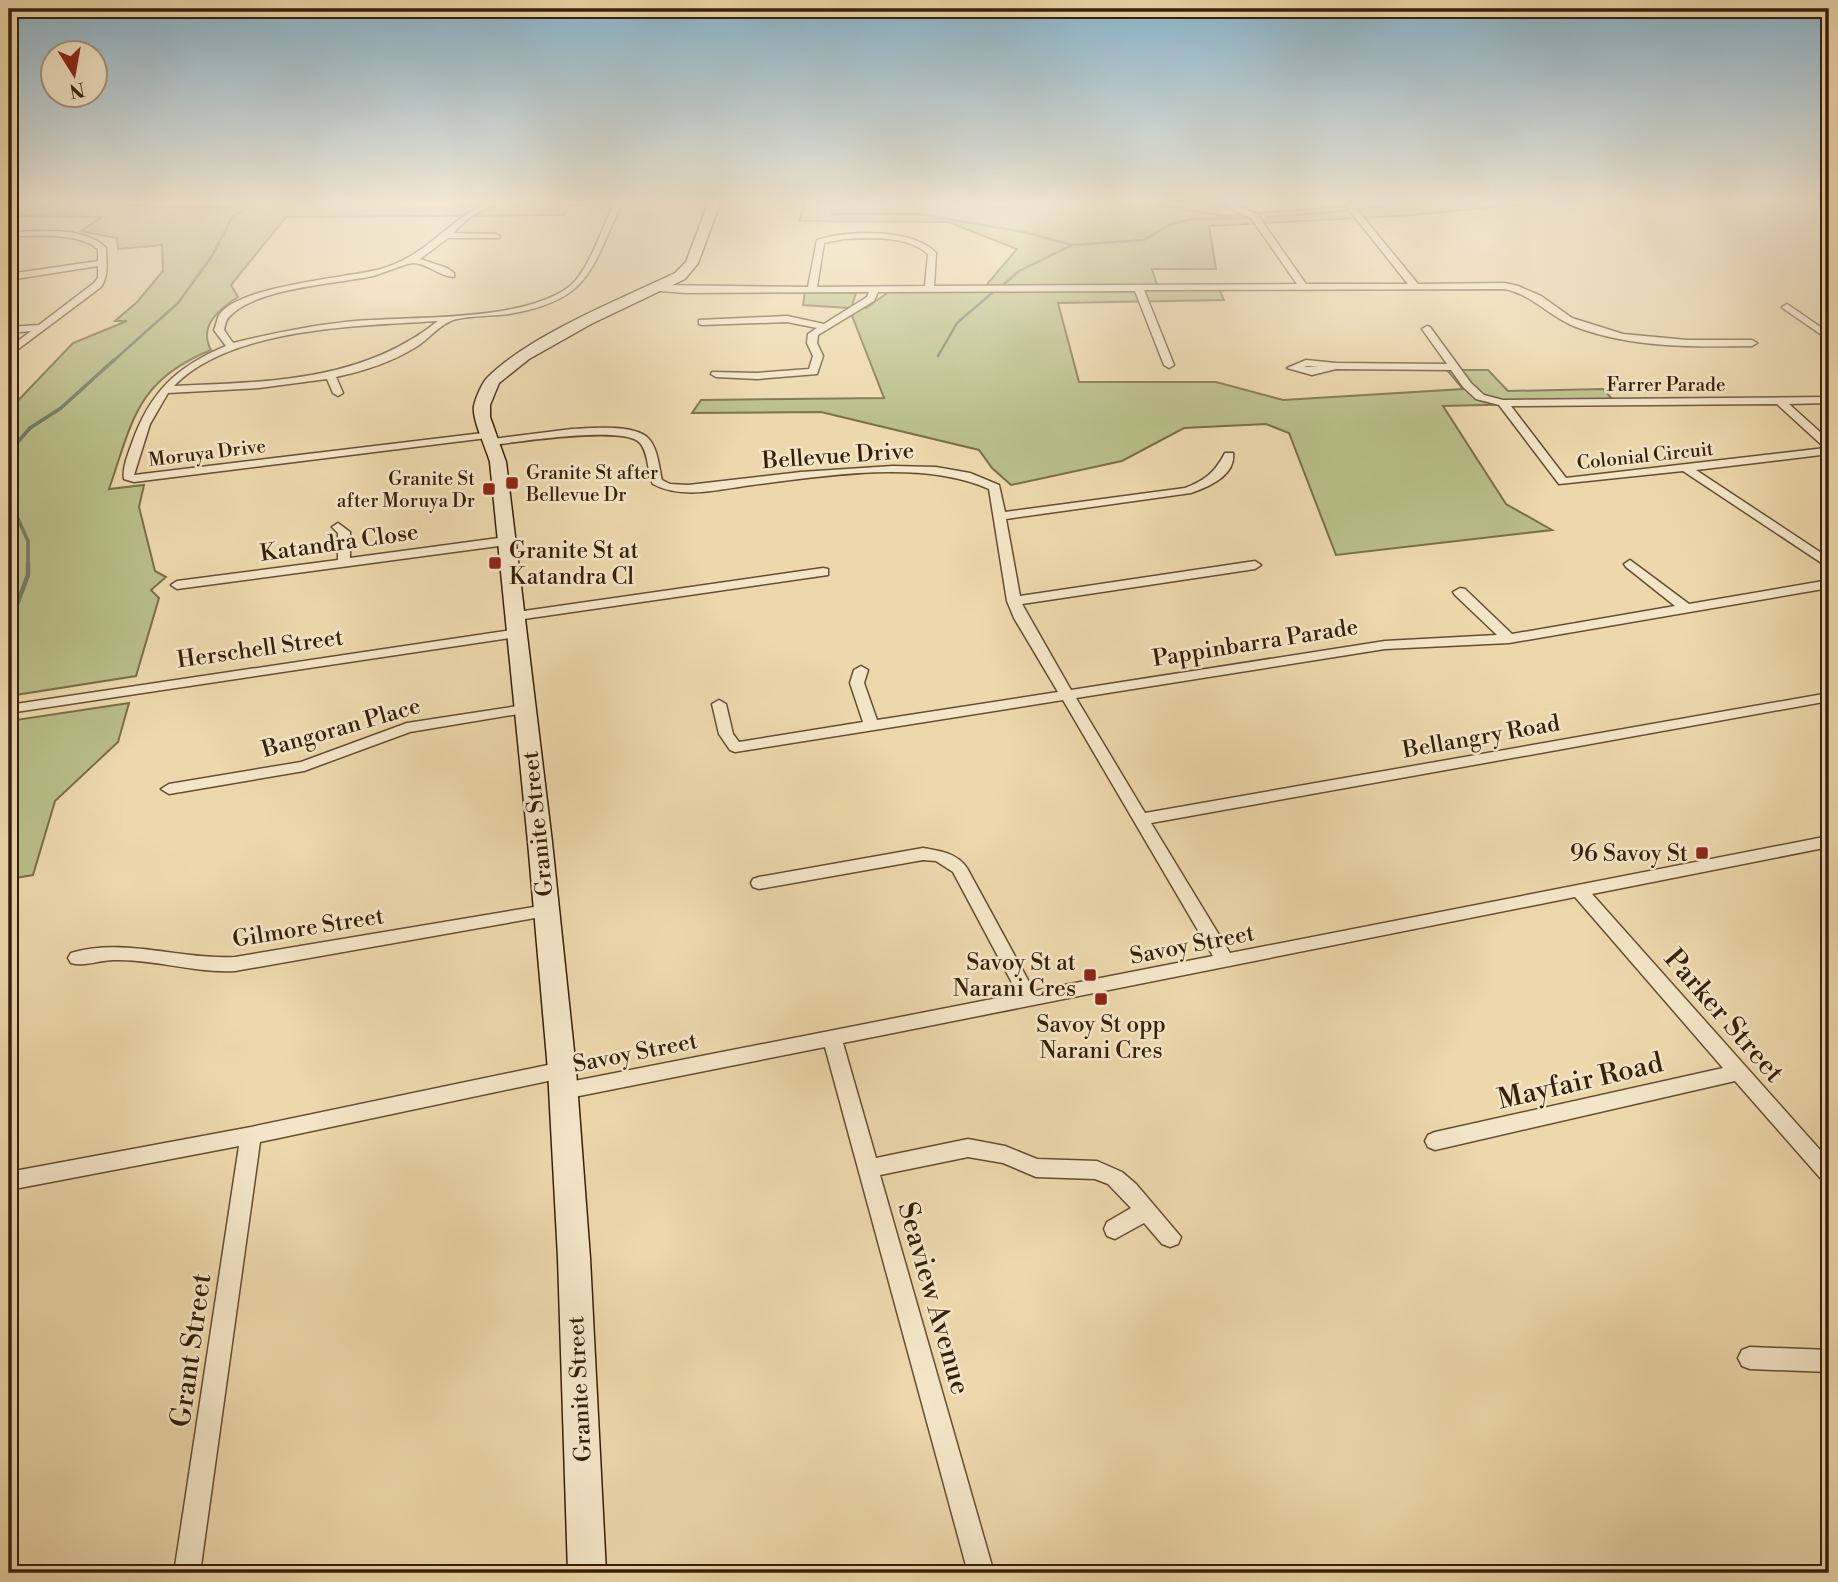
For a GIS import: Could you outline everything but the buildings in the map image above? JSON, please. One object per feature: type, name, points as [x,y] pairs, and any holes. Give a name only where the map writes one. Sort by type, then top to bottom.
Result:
[{"type":"street","points":[[9,353],[98,285],[100,275]]},
{"type":"street","points":[[232,348],[219,335],[219,323],[235,306],[265,294],[369,275]]},
{"type":"street","name":"Moruya Drive","points":[[493,442],[134,479],[128,477],[138,436],[165,390],[177,376],[232,348],[306,330],[448,318],[532,305],[576,285],[581,275]]},
{"type":"street","name":"Granite Street","points":[[587,1573],[563,1081],[517,624],[493,442],[482,417],[482,405],[492,382],[502,371],[586,321],[660,288],[681,275]]},
{"type":"street","points":[[812,290],[815,275]]},
{"type":"street","points":[[929,289],[930,275]]},
{"type":"street","points":[[1295,275],[1303,286]]},
{"type":"street","points":[[1406,275],[1414,285]]},
{"type":"street","points":[[660,288],[1139,289],[1414,285],[1522,288],[1533,292],[1565,319],[1642,342],[1752,343]]},
{"type":"street","points":[[859,305],[861,289]]},
{"type":"street","points":[[716,374],[757,376],[813,372],[818,356],[813,334],[822,326],[848,315],[870,299],[875,289]]},
{"type":"street","points":[[1139,289],[1169,365]]},
{"type":"street","points":[[1787,307],[1829,337]]},
{"type":"street","points":[[165,390],[274,383],[330,375],[388,358],[411,346],[448,318]]},
{"type":"street","points":[[702,322],[788,320],[822,326]]},
{"type":"street","points":[[1816,327],[1829,327]]},
{"type":"street","points":[[9,330],[43,328]]},
{"type":"street","points":[[1427,329],[1454,368],[1480,397],[1503,403]]},
{"type":"street","points":[[1336,366],[1454,368]]},
{"type":"street","points":[[330,375],[338,393]]},
{"type":"street","name":"Farrer Parade","points":[[1503,403],[1829,400]]},
{"type":"street","points":[[1780,401],[1829,446]]},
{"type":"street","name":"Colonial Circuit","points":[[1503,403],[1563,482],[1829,451]]},
{"type":"street","name":"Bellevue Drive","points":[[493,442],[594,432],[635,434],[644,441],[657,482],[667,487],[688,489],[903,468],[944,470],[984,478],[995,487],[1002,516],[1014,601],[1066,694],[1226,962]]},
{"type":"street","points":[[1002,516],[1187,491],[1207,485],[1218,477],[1226,468],[1229,455]]},
{"type":"street","points":[[1685,468],[1829,564]]},
{"type":"street","points":[[338,527],[344,532],[344,563]]},
{"type":"street","name":"Katandra Close","points":[[177,585],[506,541]]},
{"type":"street","points":[[1630,564],[1687,609]]},
{"type":"street","points":[[1014,601],[1255,565]]},
{"type":"street","name":"Herschell Street","points":[[9,709],[823,572]]},
{"type":"street","name":"Pappinbarra Parade","points":[[719,704],[726,734],[735,747],[1385,645],[1509,639],[1829,584]]},
{"type":"street","points":[[1460,592],[1509,639]]},
{"type":"street","points":[[861,670],[857,683],[872,725]]},
{"type":"street","name":"Bellangry Road","points":[[1141,819],[1829,697]]},
{"type":"street","name":"Bangoran Place","points":[[169,789],[304,766],[407,728],[526,709]]},
{"type":"street","name":"Savoy Street","points":[[9,1181],[251,1135],[563,1081],[832,1039],[1829,841]]},
{"type":"street","points":[[759,883],[923,854],[951,861],[959,868],[1030,1000]]},
{"type":"street","name":"Parker Street","points":[[1580,892],[1829,1174]]},
{"type":"street","name":"Gilmore Street","points":[[77,958],[114,953],[214,965],[235,964],[546,911]]},
{"type":"street","name":"Seaview Avenue","points":[[832,1039],[981,1573]]},
{"type":"street","name":"Mayfair Road","points":[[1435,1141],[1738,1072]]},
{"type":"street","name":"Grant Street","points":[[187,1573],[251,1135]]},
{"type":"street","points":[[867,1169],[968,1148],[1005,1155],[1036,1168],[1097,1170],[1115,1178],[1170,1237]]},
{"type":"street","points":[[1115,1229],[1146,1210]]},
{"type":"street","points":[[1750,1359],[1829,1361]]},
{"type":"green space","points":[[160,275],[239,275],[231,285],[238,297],[212,319],[209,326],[207,333],[211,350],[167,375],[141,405],[132,422],[109,489],[144,485],[139,507],[155,571],[166,577],[151,590],[159,598],[136,676],[9,696],[9,410],[73,343],[127,321],[115,321],[137,302]]},
{"type":"green space","points":[[995,275],[1154,275],[1158,288],[1218,287],[1224,300],[1058,303],[1079,382],[1216,382],[1283,400],[1463,389],[1447,370],[1488,370],[1508,391],[1603,389],[1615,402],[1443,406],[1506,504],[1552,530],[1336,555],[1289,433],[1266,424],[1184,428],[1122,461],[1011,485],[992,468],[979,450],[821,412],[692,413],[701,400],[884,398],[849,308],[803,305],[805,291],[856,293],[851,308],[866,308],[890,291],[988,288],[988,283]]},
{"type":"green space","points":[[129,703],[118,742],[55,801],[33,875],[9,879],[9,721]]},
{"type":"waterway","points":[[112,362],[178,303],[198,275]]},
{"type":"waterway","points":[[1004,284],[1015,275]]},
{"type":"waterway","points":[[938,356],[957,323],[992,293]]},
{"type":"waterway","points":[[9,452],[30,428],[61,408],[114,360]]},
{"type":"waterway","points":[[9,499],[28,541],[28,575],[9,626]]},
{"type":"place","name":"Granite St after Bellevue Dr","points":[[512,483]]},
{"type":"place","name":"Granite St after Moruya Dr","points":[[489,489]]},
{"type":"place","name":"Granite St at Katandra Cl","points":[[495,563]]},
{"type":"place","name":"96 Savoy St","points":[[1702,853]]},
{"type":"place","name":"Savoy St at Narani Cres","points":[[1090,975]]},
{"type":"place","name":"Savoy St opp Narani Cres","points":[[1101,999]]}]
